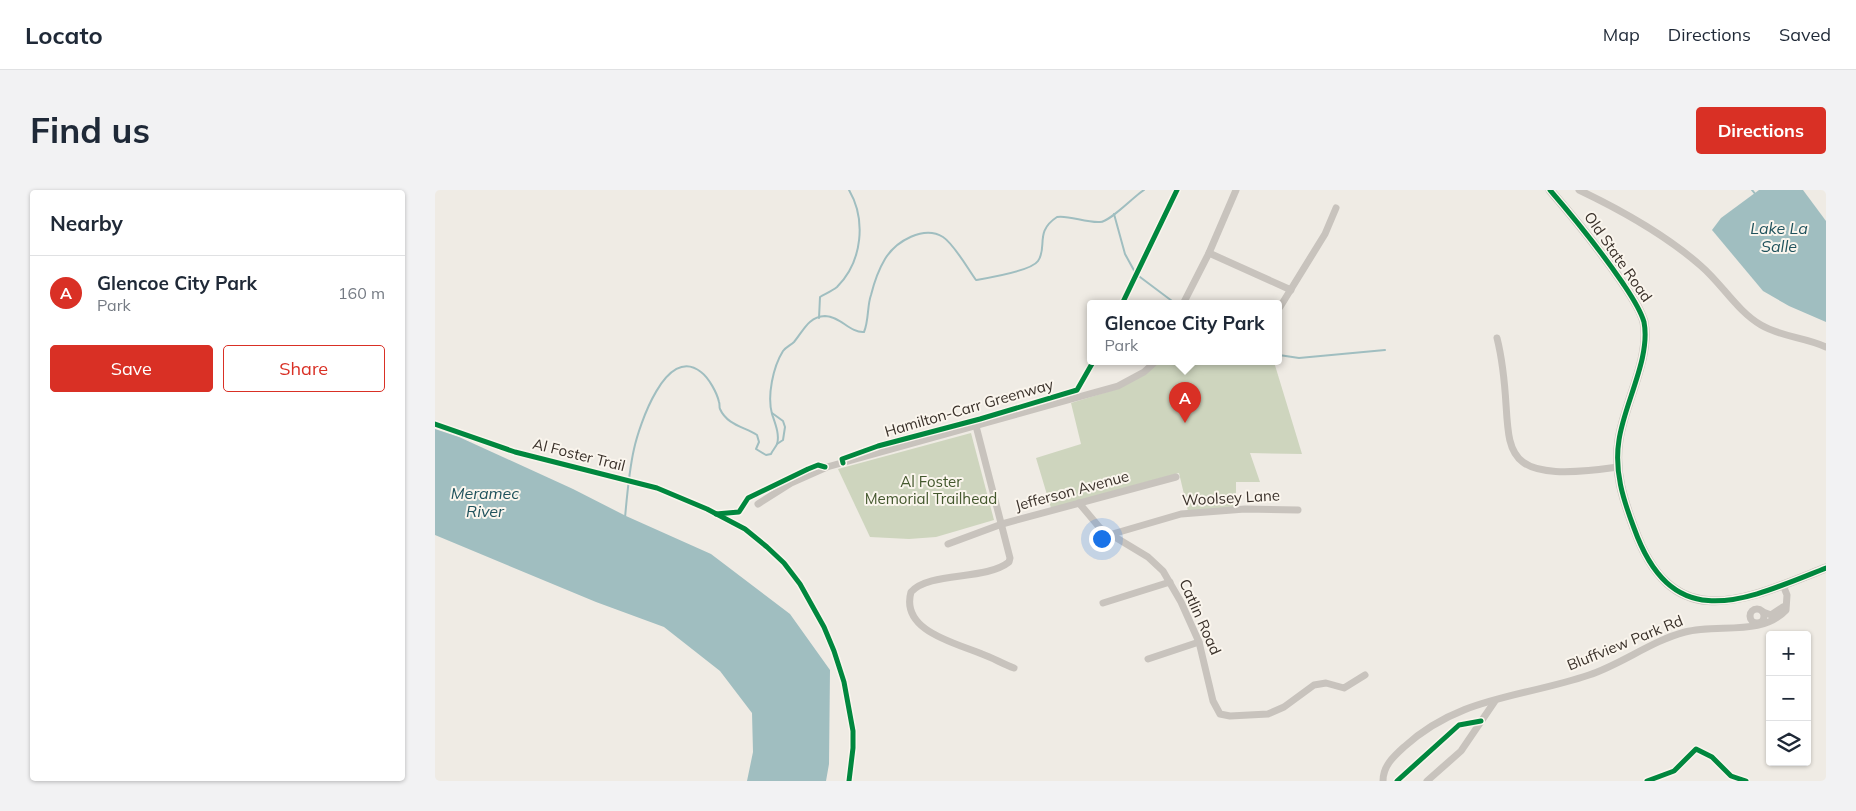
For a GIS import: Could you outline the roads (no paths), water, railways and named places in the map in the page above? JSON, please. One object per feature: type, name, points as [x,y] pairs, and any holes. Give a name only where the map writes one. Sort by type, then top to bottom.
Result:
[{"type":"street","points":[[1185,300],[1209,253],[1236,190]]},
{"type":"street","name":"Old State Road","points":[[1550,190],[1601,251],[1632,298],[1644,323],[1643,348],[1620,432],[1618,467],[1626,508],[1641,546],[1657,574],[1678,592],[1698,600],[1725,601],[1785,588],[1826,568]]},
{"type":"street","points":[[1579,190],[1623,213],[1685,253],[1710,274],[1740,307],[1761,325],[1826,347]]},
{"type":"street","points":[[1282,303],[1325,234],[1336,208]]},
{"type":"street","points":[[1209,253],[1291,290]]},
{"type":"street","points":[[1497,338],[1502,358],[1509,443],[1517,458],[1531,467],[1549,472],[1589,472],[1618,467]]},
{"type":"street","points":[[758,504],[791,482],[817,470],[1118,386],[1151,365]]},
{"type":"street","points":[[976,426],[1002,524],[1010,558],[1009,562],[987,571],[922,583],[911,592],[909,605],[917,620],[938,638],[1014,668]]},
{"type":"street","name":"Jefferson Avenue","points":[[948,544],[1002,524],[1176,477]]},
{"type":"street","name":"Catlin Road","points":[[1079,503],[1100,528],[1148,557],[1163,571],[1199,642],[1216,709],[1223,715],[1260,715],[1273,712],[1314,685],[1326,683],[1345,688],[1365,675]]},
{"type":"street","name":"Woolsey Lane","points":[[1109,535],[1181,514],[1245,509],[1298,510]]},
{"type":"street","points":[[1103,603],[1170,582]]},
{"type":"street","points":[[1738,626],[1746,621],[1757,609],[1771,615],[1779,611],[1785,588]]},
{"type":"street","name":"Bluffview Park Rd","points":[[1383,781],[1385,766],[1418,734],[1444,718],[1472,706],[1590,675],[1666,638],[1687,631],[1774,621],[1786,610],[1785,588]]},
{"type":"street","points":[[1751,614],[1751,620],[1758,624],[1765,618],[1763,612]]},
{"type":"street","points":[[1148,659],[1199,642]]},
{"type":"street","points":[[1427,781],[1461,751],[1495,701]]},
{"type":"street","points":[[1472,706],[1483,718]]},
{"type":"water","name":"Lake La Salle","points":[[1759,190],[1803,190],[1826,221],[1826,322],[1789,306],[1763,291],[1712,230],[1721,218]]},
{"type":"water","name":"Meramec River","points":[[435,429],[459,437],[711,554],[790,614],[830,670],[829,764],[826,781],[747,781],[753,752],[752,713],[720,671],[664,627],[596,602],[435,535]]},
{"type":"waterway","points":[[819,318],[820,297],[837,287],[846,277],[857,253],[860,227],[858,214],[849,190]]},
{"type":"waterway","points":[[625,518],[634,449],[642,423],[656,391],[676,369],[688,366],[701,372],[715,390],[720,408],[727,419],[757,435],[759,442],[756,449],[766,455],[771,454],[777,444],[778,437],[772,414],[771,390],[776,365],[783,351],[794,342],[810,322],[819,317],[830,317],[854,330],[864,332],[870,299],[879,272],[890,252],[903,241],[919,234],[936,234],[952,245],[976,280],[999,276],[1027,268],[1038,261],[1041,256],[1046,228],[1057,217],[1095,222],[1104,221],[1144,190]]},
{"type":"waterway","points":[[1752,190],[1756,195]]},
{"type":"waterway","points":[[1114,214],[1125,254],[1136,274],[1171,300]]},
{"type":"waterway","points":[[1282,355],[1299,358],[1385,350]]},
{"type":"waterway","points":[[772,413],[783,421],[785,427],[783,440],[777,444]]},
{"type":"place","name":"Glencoe City Park","points":[[1185,423]]},
{"type":"park label","name":"Al Foster Memorial Trailhead","points":[[931,490]]}]
